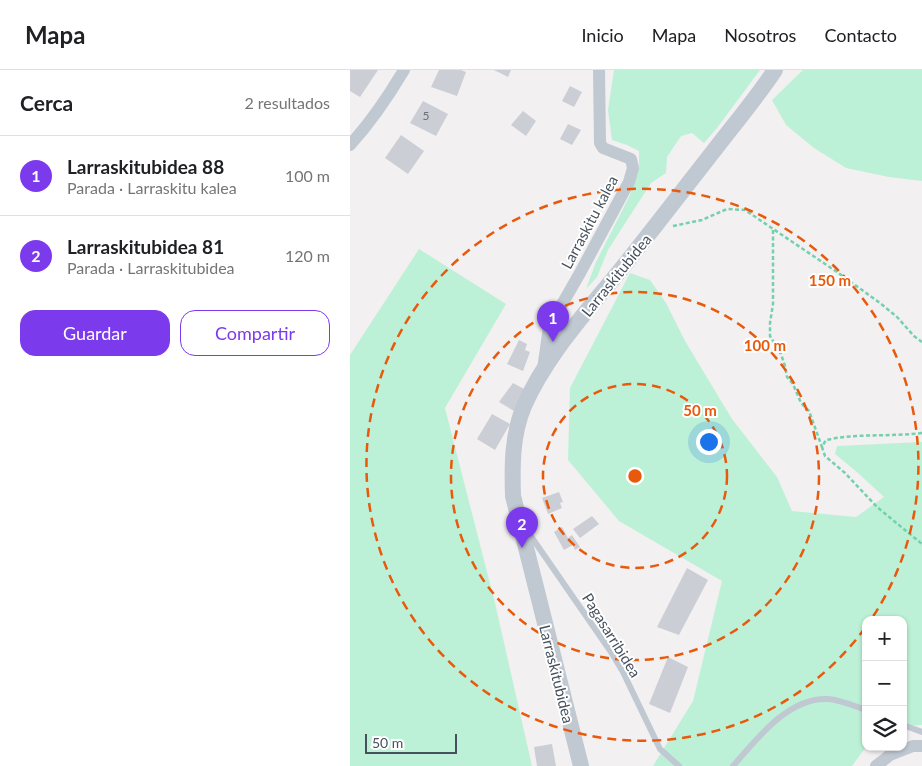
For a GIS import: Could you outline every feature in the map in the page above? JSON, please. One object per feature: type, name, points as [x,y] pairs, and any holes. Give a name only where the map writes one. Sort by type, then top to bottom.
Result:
[{"type":"street","points":[[350,146],[380,109],[404,70]]},
{"type":"street","name":"Larraskitu kalea","points":[[542,371],[549,327],[580,273],[628,182],[633,168],[631,159],[603,148],[600,143],[599,70]]},
{"type":"street","name":"Larraskitubidea","points":[[581,766],[513,496],[513,448],[517,428],[524,406],[542,371],[776,70]]},
{"type":"street","points":[[876,766],[890,755],[914,746],[922,746]]},
{"type":"lane","name":"Pagasarribidea","points":[[518,519],[611,652],[623,672],[660,750],[680,766]]},
{"type":"lane","points":[[733,766],[768,728],[797,706],[813,700],[829,700],[862,709]]},
{"type":"lane","points":[[907,726],[922,732]]},
{"type":"path","points":[[656,226],[669,228],[702,220],[727,208],[745,210],[880,303],[922,342]]},
{"type":"path","points":[[773,230],[773,304],[770,336],[781,354],[787,376],[793,384],[801,403],[808,411],[825,456],[845,473],[877,507],[922,544]]},
{"type":"path","points":[[822,447],[826,440],[840,437],[922,433]]},
{"type":"green space","points":[[614,70],[760,70],[704,143],[692,133],[681,136],[667,157],[666,173],[651,183],[608,250],[597,277],[586,289],[596,262],[630,195],[639,167],[639,151],[612,140],[608,110]]},
{"type":"green space","points":[[803,70],[922,70],[922,181],[889,177],[846,168],[814,148],[786,125],[772,100]]},
{"type":"green space","points":[[419,249],[506,304],[445,408],[495,603],[532,766],[350,766],[350,355]]},
{"type":"green space","points":[[630,273],[650,280],[666,303],[685,341],[732,419],[777,477],[792,511],[856,517],[884,497],[835,454],[837,446],[922,442],[922,725],[907,726],[907,616],[862,616],[863,751],[852,766],[653,766],[693,701],[722,581],[619,521],[568,460],[570,388]]},
{"type":"building","points":[[350,70],[378,70],[360,97],[350,91]]},
{"type":"building","points":[[439,70],[461,70],[466,72],[457,96],[431,87]]},
{"type":"building","points":[[494,70],[511,70],[508,77]]},
{"type":"building","points":[[570,86],[582,92],[574,107],[562,101]]},
{"type":"building","points":[[423,101],[448,114],[436,136],[410,123]]},
{"type":"building","points":[[523,111],[536,121],[526,136],[511,125]]},
{"type":"building","points":[[568,124],[581,130],[572,145],[560,139]]},
{"type":"building","points":[[401,135],[424,151],[408,174],[385,158]]},
{"type":"building","points":[[519,340],[527,344],[525,350],[530,352],[523,371],[507,364]]},
{"type":"building","points":[[513,383],[524,389],[514,411],[499,402]]},
{"type":"building","points":[[492,414],[510,424],[495,450],[477,439]]},
{"type":"building","points":[[559,492],[563,502],[560,503],[562,508],[548,514],[542,498]]},
{"type":"building","points":[[592,516],[599,524],[580,538],[573,529]]},
{"type":"building","points":[[562,527],[568,538],[572,535],[580,547],[575,550],[573,545],[564,550],[554,532]]},
{"type":"building","points":[[687,568],[708,580],[679,635],[657,627]]},
{"type":"building","points":[[668,657],[688,667],[670,713],[649,704]]},
{"type":"building","points":[[552,744],[556,766],[537,766],[534,747]]},
{"type":"place","name":"Larraskitubidea 88","points":[[553,342]]},
{"type":"place","name":"Larraskitubidea 81","points":[[522,548]]}]
